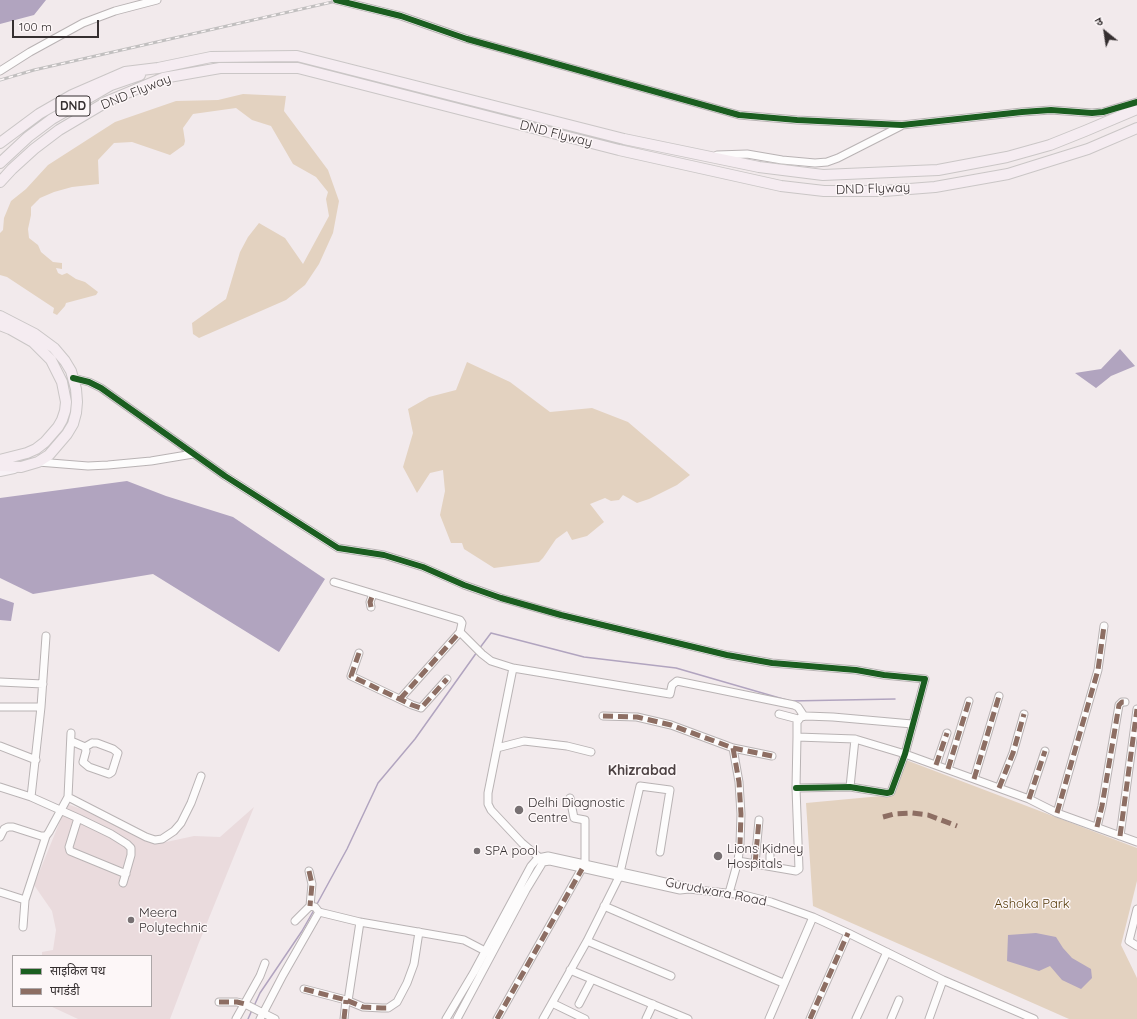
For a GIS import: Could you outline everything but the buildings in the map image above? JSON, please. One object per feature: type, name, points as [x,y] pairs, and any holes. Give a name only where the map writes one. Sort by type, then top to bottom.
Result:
[{"type":"highway","name":"DND Flyway","points":[[158,68],[211,57],[297,56],[624,139],[759,167],[823,175],[938,170],[1008,157],[1050,145],[1137,109]]},
{"type":"highway","points":[[0,143],[39,114],[72,95],[125,72],[158,68]]},
{"type":"highway","name":"DND","points":[[0,163],[28,137],[52,119],[111,85],[158,68]]},
{"type":"highway","name":"DND Flyway","points":[[0,182],[34,149],[59,130],[108,101],[163,78],[220,68],[298,68],[619,150],[781,186],[824,191],[884,191],[935,187],[1008,174],[1088,149],[1137,128]]},
{"type":"highway","points":[[0,316],[35,334],[54,348],[65,361],[73,378],[77,402],[73,424],[58,446],[49,455],[38,462],[21,467],[0,466]]},
{"type":"highway","points":[[0,325],[33,342],[51,360],[62,382],[66,402],[62,420],[45,442],[36,449],[27,453],[0,460]]},
{"type":"main road","points":[[0,472],[21,467]]},
{"type":"street","points":[[0,71],[30,52],[83,24],[115,11],[157,0]]},
{"type":"street","points":[[336,0],[401,16],[467,39],[739,114],[797,120],[902,125],[1051,110],[1097,112],[1137,102]]},
{"type":"street","points":[[706,156],[747,154],[782,160],[815,163],[827,162],[838,158],[902,125]]},
{"type":"street","points":[[73,378],[89,382],[101,388],[225,476],[338,548],[384,555],[423,568],[501,598],[561,615],[727,656],[772,663],[856,670],[884,675],[925,679],[904,754],[891,792],[887,793],[850,787],[796,788]]},
{"type":"street","points":[[38,462],[88,466],[108,465],[151,461],[193,454]]},
{"type":"street","points":[[334,582],[460,620],[462,623],[460,632],[400,699]]},
{"type":"street","points":[[371,607],[370,602],[373,594]]},
{"type":"street","points":[[1057,813],[1098,670],[1104,626]]},
{"type":"street","points":[[460,632],[491,661],[513,668],[670,694],[672,684],[677,681],[794,705],[798,707],[801,718]]},
{"type":"street","points":[[31,797],[41,708],[46,636]]},
{"type":"street","points":[[359,653],[351,676],[421,708],[447,679]]},
{"type":"street","points":[[513,668],[488,793],[488,804],[522,843],[542,860]]},
{"type":"street","points":[[0,682],[43,684]]},
{"type":"street","points":[[974,779],[999,696]]},
{"type":"street","points":[[948,769],[969,701]]},
{"type":"street","points":[[1097,827],[1119,705],[1122,702],[1125,702]]},
{"type":"street","points":[[0,707],[41,708]]},
{"type":"street","points":[[1120,836],[1137,709]]},
{"type":"street","points":[[779,714],[801,718],[833,717],[912,724]]},
{"type":"street","points":[[999,788],[1013,753],[1024,714]]},
{"type":"street","points":[[603,716],[637,717],[671,725],[733,748],[772,756]]},
{"type":"street","points":[[738,862],[796,871],[799,869],[796,737],[797,722],[801,718]]},
{"type":"street","points":[[23,927],[25,900],[46,836],[68,797],[71,733]]},
{"type":"street","points":[[936,765],[947,733]]},
{"type":"street","points":[[796,737],[855,739],[904,754],[1028,798],[1057,813],[1137,842]]},
{"type":"street","points":[[850,787],[855,739]]},
{"type":"street","points":[[497,748],[524,740],[566,746],[591,752]]},
{"type":"street","points":[[71,741],[85,747]]},
{"type":"street","points":[[92,743],[116,751],[118,755],[112,772],[107,774],[84,764],[83,760],[86,751],[85,747],[92,743]]},
{"type":"street","points":[[0,746],[36,760]]},
{"type":"street","points":[[729,893],[738,862],[741,814],[739,782],[733,748]]},
{"type":"street","points":[[1028,798],[1045,751]]},
{"type":"street","points":[[68,797],[146,837],[155,840],[162,839],[174,831],[181,823],[191,803],[201,776]]},
{"type":"street","points":[[543,1019],[587,941],[620,875],[640,786],[670,790],[660,852]]},
{"type":"street","points":[[0,787],[31,797],[61,810],[122,840],[130,848],[132,855],[123,883]]},
{"type":"street","points":[[497,1019],[584,866],[585,820],[574,818],[570,798]]},
{"type":"street","points":[[78,818],[69,847],[70,851],[126,874]]},
{"type":"street","points":[[755,864],[759,820]]},
{"type":"street","points":[[0,837],[4,829],[8,827],[46,836]]},
{"type":"street","points":[[770,855],[770,866]]},
{"type":"street","points":[[446,1019],[489,953],[542,860],[548,856],[556,857],[620,875]]},
{"type":"street","points":[[236,1019],[254,1011],[283,975],[315,909],[309,872]]},
{"type":"street","name":"Gurudwara Road","points":[[620,875],[682,891],[689,889],[756,897],[813,917],[943,980],[1034,1019]]},
{"type":"street","points":[[0,892],[25,900]]},
{"type":"street","points":[[604,906],[783,984]]},
{"type":"street","points":[[295,921],[315,909],[360,922],[464,940],[489,953]]},
{"type":"street","points":[[1137,910],[1136,919],[1128,941],[1137,946]]},
{"type":"street","points":[[769,1019],[813,917]]},
{"type":"street","points":[[344,1019],[360,922]]},
{"type":"street","points":[[304,989],[347,1000],[363,1007],[388,1008],[394,1005],[405,988],[411,974],[419,932]]},
{"type":"street","points":[[810,1019],[848,933]]},
{"type":"street","points":[[587,941],[671,976]]},
{"type":"street","points":[[856,1019],[887,952]]},
{"type":"street","points":[[457,1019],[489,953]]},
{"type":"street","points":[[254,1011],[260,976],[265,963]]},
{"type":"street","points":[[570,970],[688,1019]]},
{"type":"street","points":[[579,1004],[592,979]]},
{"type":"street","points":[[929,1019],[943,980]]},
{"type":"street","points":[[891,1019],[899,1000]]},
{"type":"street","points":[[219,1002],[237,1002],[254,1011],[275,1019]]},
{"type":"street","points":[[552,1003],[585,1019]]},
{"type":"street","points":[[646,1019],[653,1004]]},
{"type":"street","points":[[1012,1019],[1015,1011]]},
{"type":"shaded area","points":[[0,0],[46,0],[34,15],[0,24]]},
{"type":"shaded area","points":[[1120,349],[1135,366],[1111,376],[1096,388],[1075,373],[1101,369]]},
{"type":"shaded area","points":[[127,481],[166,496],[233,517],[325,579],[279,652],[153,574],[33,594],[0,578],[0,498]]},
{"type":"shaded area","points":[[0,598],[14,603],[11,621],[0,620]]},
{"type":"shaded area","name":"Meera Polytechnic","points":[[67,804],[99,815],[139,838],[157,844],[194,836],[220,837],[254,807],[198,945],[170,1019],[78,1019],[52,1007],[152,1007],[152,955],[42,955],[42,952],[53,950],[56,930],[52,911],[34,885]]},
{"type":"shaded area","points":[[1036,933],[1056,937],[1072,958],[1091,969],[1092,978],[1081,989],[1062,980],[1050,966],[1039,971],[1007,961],[1008,935]]},
{"type":"green space","points":[[243,94],[286,96],[284,111],[328,170],[339,201],[333,233],[319,264],[305,285],[286,300],[199,338],[193,334],[192,323],[226,299],[240,252],[248,237],[259,223],[285,238],[303,264],[329,216],[326,199],[328,192],[316,177],[293,164],[271,126],[252,120],[236,108],[193,114],[183,128],[185,141],[184,145],[170,155],[132,142],[114,143],[98,160],[99,184],[72,187],[54,192],[40,198],[31,207],[28,229],[29,238],[38,245],[41,252],[53,262],[62,263],[62,269],[56,268],[58,273],[62,275],[67,273],[76,279],[85,282],[98,292],[96,295],[66,303],[57,315],[53,313],[54,308],[7,277],[0,275],[0,233],[3,230],[4,218],[11,201],[26,189],[48,165],[115,122],[176,101],[218,100]]},
{"type":"green space","points":[[467,362],[510,382],[550,412],[592,408],[628,422],[690,475],[677,485],[649,499],[637,503],[623,495],[619,500],[611,501],[605,498],[590,504],[604,522],[587,536],[572,540],[567,531],[556,539],[539,562],[494,568],[464,549],[462,543],[451,543],[440,515],[445,491],[443,470],[430,473],[417,493],[403,467],[413,433],[408,409],[429,397],[456,390]]},
{"type":"green space","name":"Ashoka Park","points":[[906,760],[1137,848],[1137,881],[1121,945],[1137,978],[1137,1019],[1069,1019],[813,906],[806,803],[892,795]]},
{"type":"waterway","points":[[479,649],[491,633],[584,657],[676,668],[790,701],[895,699]]},
{"type":"waterway","points":[[317,904],[347,849],[378,783],[415,739],[477,652]]},
{"type":"waterway","points":[[254,1006],[260,993],[302,931],[314,910]]},
{"type":"waterway","points":[[248,1019],[252,1010]]},
{"type":"railway","points":[[0,80],[34,70],[341,0]]},
{"type":"marked path","points":[[371,607],[370,602],[373,594]]},
{"type":"marked path","points":[[1057,813],[1098,670],[1104,626]]},
{"type":"marked path","points":[[400,699],[460,632]]},
{"type":"marked path","points":[[359,653],[351,676],[421,708],[447,679]]},
{"type":"marked path","points":[[974,779],[999,696]]},
{"type":"marked path","points":[[948,769],[969,701]]},
{"type":"marked path","points":[[1097,827],[1119,705],[1122,702],[1125,702]]},
{"type":"marked path","points":[[1120,836],[1137,709]]},
{"type":"marked path","points":[[999,788],[1013,753],[1024,714]]},
{"type":"marked path","points":[[603,716],[637,717],[671,725],[733,748],[772,756]]},
{"type":"marked path","points":[[936,765],[947,733]]},
{"type":"marked path","points":[[733,748],[739,782],[741,814],[740,844]]},
{"type":"marked path","points":[[1029,799],[1045,751]]},
{"type":"marked path","points":[[883,817],[894,814],[912,813],[928,815],[957,826]]},
{"type":"marked path","points":[[755,864],[759,820]]},
{"type":"marked path","points":[[497,1019],[582,869]]},
{"type":"marked path","points":[[309,871],[312,884],[310,906]]},
{"type":"marked path","points":[[810,1019],[848,933]]},
{"type":"marked path","points":[[304,989],[346,1000],[363,1007],[388,1008]]},
{"type":"marked path","points":[[344,1019],[346,1000]]},
{"type":"marked path","points":[[219,1002],[237,1002],[245,1004]]},
{"type":"cycle path","points":[[336,0],[401,16],[467,39],[739,115],[797,120],[902,125],[1051,110],[1092,113],[1103,112],[1137,102]]},
{"type":"cycle path","points":[[73,378],[89,382],[101,388],[225,476],[338,548],[384,555],[423,567],[464,585],[501,598],[561,615],[727,655],[772,663],[856,670],[884,675],[925,679],[905,754],[891,792],[887,793],[850,787],[796,788]]},
{"type":"place","name":"Delhi Diagnostic Centre","points":[[519,810]]},
{"type":"place","name":"SPA pool","points":[[477,851]]},
{"type":"place","name":"Lions Kidney Hospitals","points":[[718,856]]},
{"type":"place","name":"Meera Polytechnic","points":[[131,920]]},
{"type":"district","name":"Khizrabad","points":[[642,771]]}]
